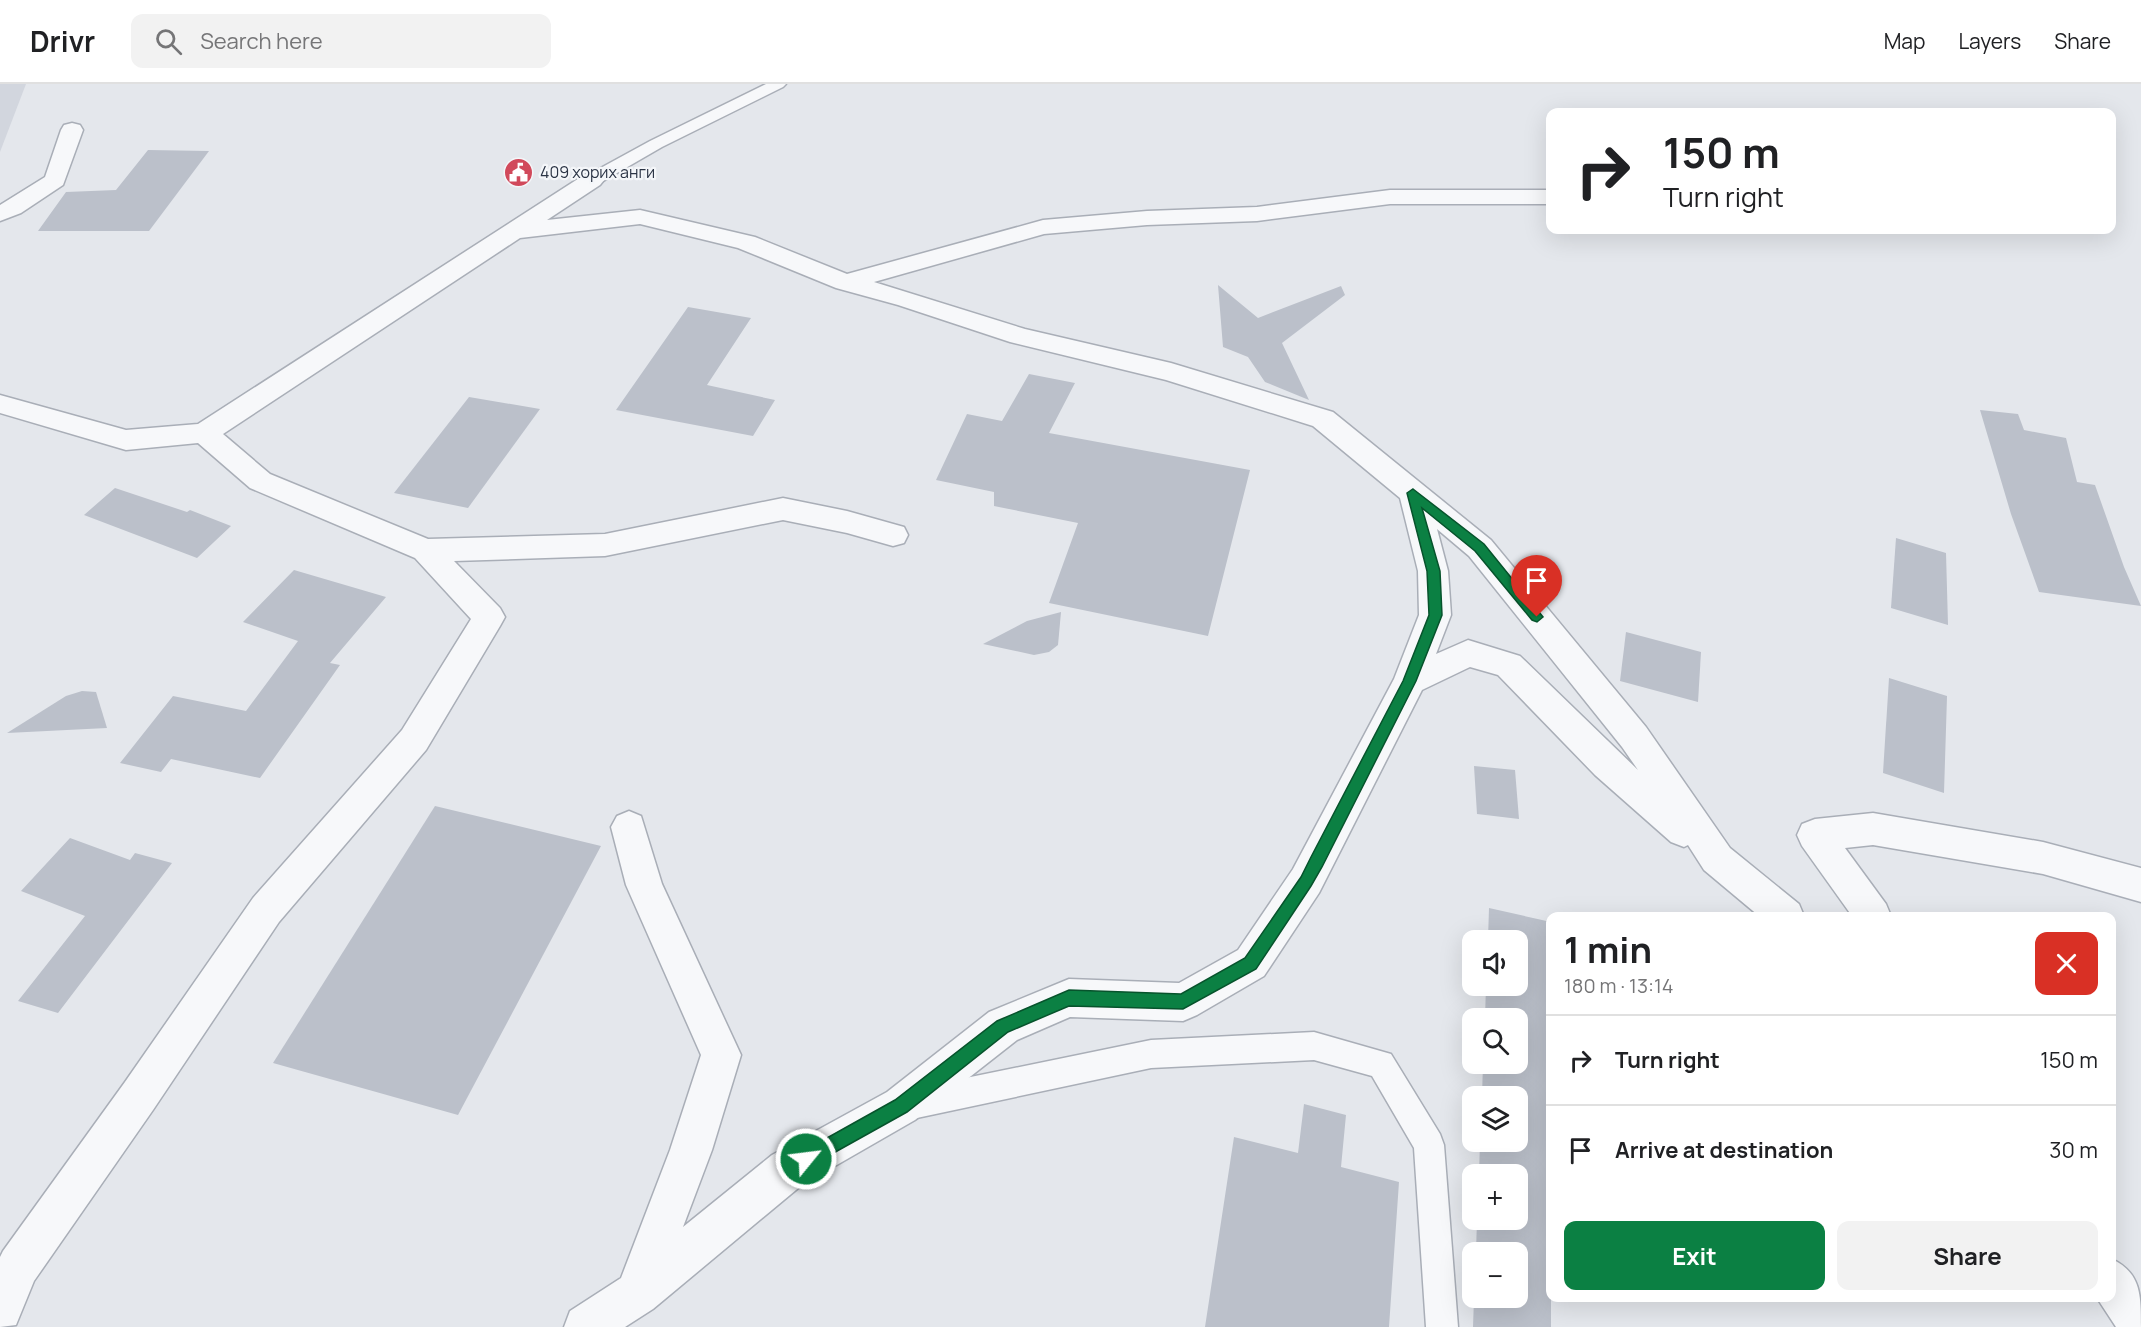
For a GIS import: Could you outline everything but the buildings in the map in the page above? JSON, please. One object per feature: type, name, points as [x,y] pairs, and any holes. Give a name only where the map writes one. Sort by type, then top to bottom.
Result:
[{"type":"street","points":[[0,214],[55,180],[72,130]]},
{"type":"street","points":[[0,404],[126,440],[204,433],[592,180]]},
{"type":"street","points":[[845,282],[1042,227],[1147,218],[1257,214],[1390,197],[1546,197]]},
{"type":"street","points":[[514,231],[640,217],[746,242],[845,282],[907,299],[1019,336],[1171,372],[1323,419],[1480,548],[1634,737],[1716,860]]},
{"type":"street","points":[[204,433],[260,481],[426,549],[605,545],[783,509],[847,522],[893,535]]},
{"type":"street","points":[[586,1327],[637,1293],[787,1170],[901,1106],[1003,1026],[1069,998],[1183,1002],[1251,963],[1306,881],[1410,681],[1436,615],[1433,571],[1413,493]]},
{"type":"street","points":[[0,1309],[18,1266],[267,910],[414,740],[489,617],[426,549]]},
{"type":"street","points":[[1410,681],[1468,653],[1509,664],[1607,765],[1716,860],[1781,912]]},
{"type":"street","points":[[630,827],[644,885],[721,1055],[691,1150],[637,1293]]},
{"type":"street","points":[[1870,912],[1815,835],[1873,829],[2043,858],[2141,885]]},
{"type":"street","points":[[2116,1287],[2141,1326]]},
{"type":"lane","points":[[592,180],[656,144],[778,84]]},
{"type":"lane","points":[[901,1106],[1151,1054],[1314,1046],[1381,1064],[1429,1145],[1442,1327]]},
{"type":"shaded area","points":[[0,84],[26,84],[0,152]]},
{"type":"place","name":"409 хорих анги","points":[[519,172]]},
{"type":"route","points":[[806,1159],[901,1106],[1003,1026],[1069,998],[1183,1002],[1251,963],[1306,881],[1410,681],[1436,615],[1433,571],[1413,493],[1480,548],[1537,617]]}]
